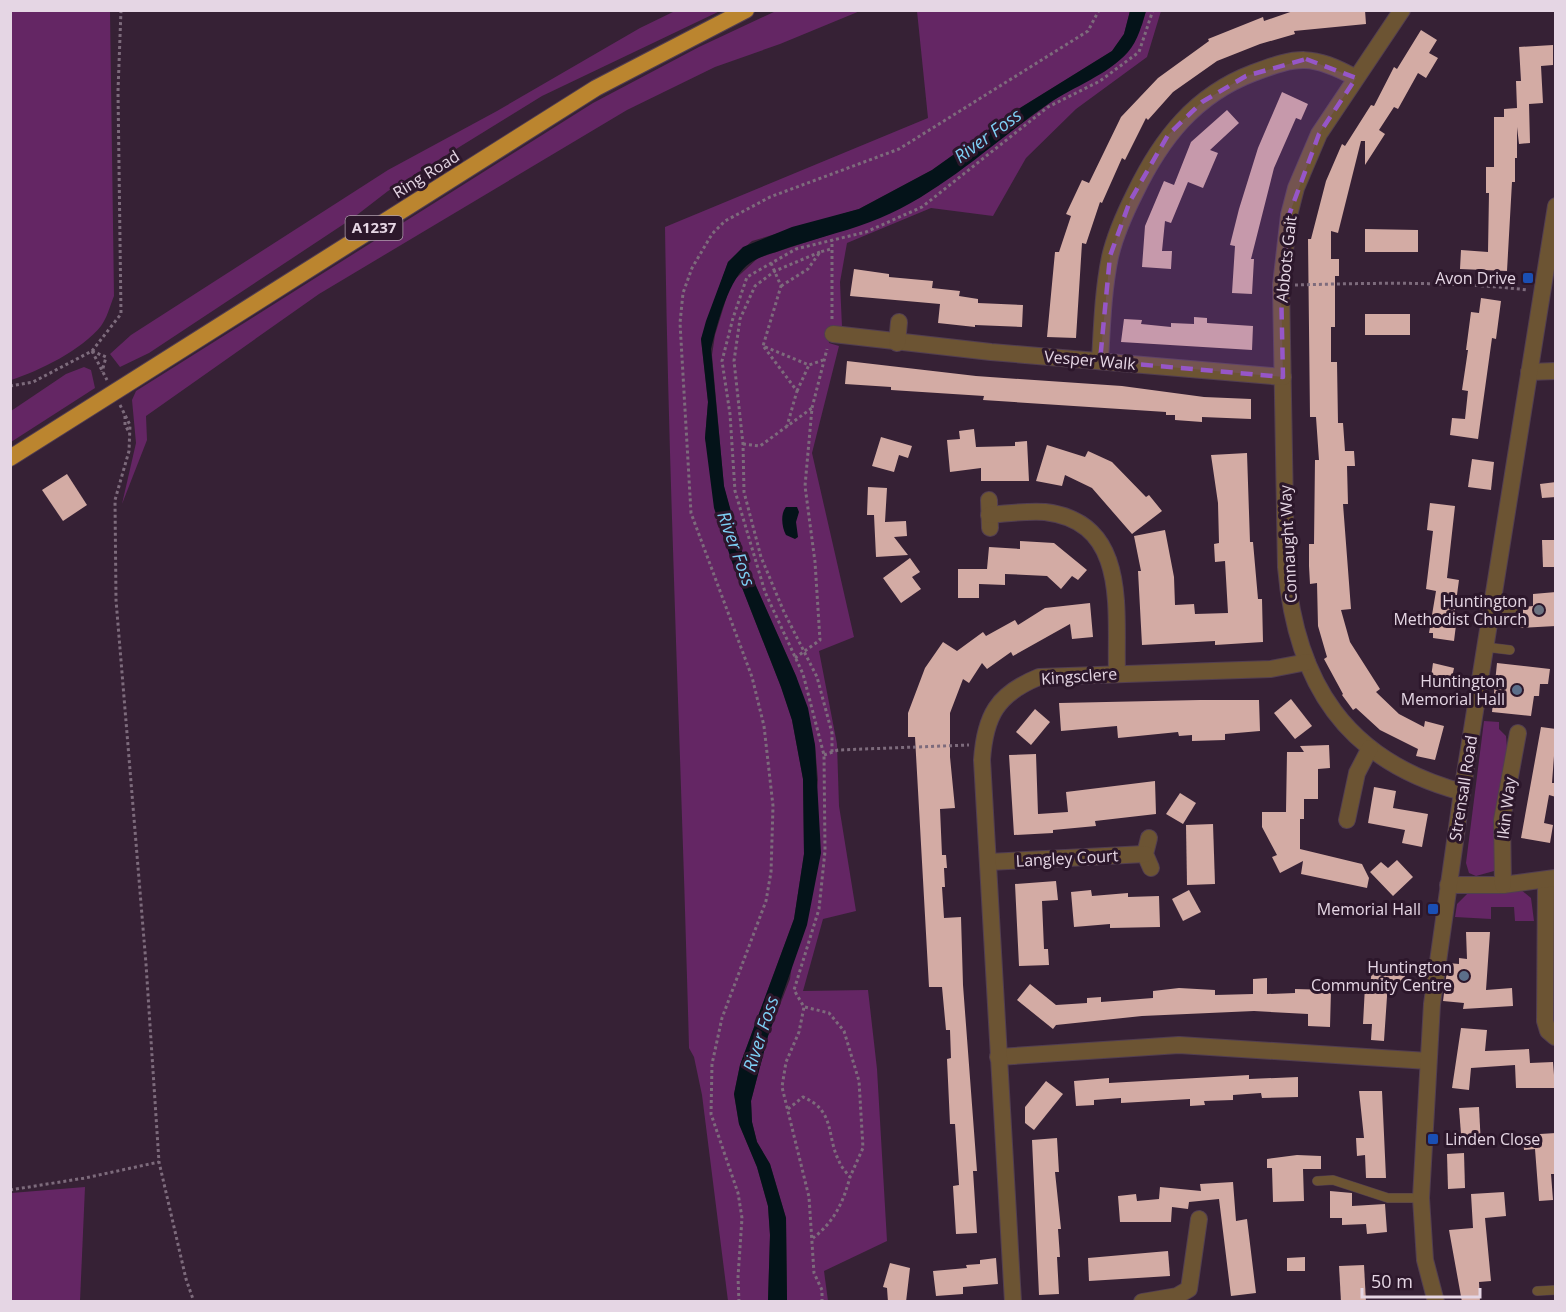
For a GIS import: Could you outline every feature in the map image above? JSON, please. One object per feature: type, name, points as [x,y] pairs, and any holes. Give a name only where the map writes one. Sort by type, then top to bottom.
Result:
[{"type":"highway","name":"Ring Road","points":[[10,458],[596,88],[746,10]]},
{"type":"street","name":"Abbots Gait","points":[[1284,429],[1281,285],[1284,244],[1296,188],[1319,134],[1402,10]]},
{"type":"street","points":[[1100,361],[1106,281],[1118,230],[1144,174],[1168,135],[1184,117],[1223,87],[1289,61],[1315,59],[1356,78]]},
{"type":"street","name":"Strensall Road","points":[[1436,1302],[1425,1260],[1421,1198],[1432,1005],[1462,792],[1556,206]]},
{"type":"street","points":[[897,343],[899,322]]},
{"type":"street","name":"Vesper Walk","points":[[833,334],[897,343],[1282,376]]},
{"type":"street","points":[[1529,372],[1556,371]]},
{"type":"street","name":"Connaught Way","points":[[1284,429],[1288,590],[1307,662],[1316,686],[1332,710],[1370,748],[1408,774],[1462,792]]},
{"type":"street","points":[[989,514],[1045,513],[1064,517],[1091,532],[1102,544],[1110,558],[1114,578],[1117,673]]},
{"type":"street","name":"Kingsclere","points":[[998,1057],[983,744],[989,718],[998,705],[1023,683],[1039,677],[1270,669],[1307,662]]},
{"type":"street","name":"Ikin Way","points":[[1503,885],[1502,820],[1518,733]]},
{"type":"street","points":[[1346,825],[1357,773],[1370,748]]},
{"type":"street","name":"Langley Court","points":[[989,862],[1148,853]]},
{"type":"street","points":[[1448,885],[1503,885],[1551,879],[1545,1021],[1548,1031],[1555,1037]]},
{"type":"street","points":[[1013,1302],[998,1057],[1189,1045],[1428,1061]]},
{"type":"street","points":[[1142,1302],[1177,1296],[1189,1289],[1199,1219]]},
{"type":"lane","points":[[1491,609],[1514,608]]},
{"type":"lane","points":[[1485,647],[1510,650]]},
{"type":"lane","points":[[1317,1181],[1333,1180],[1388,1197],[1421,1198]]},
{"type":"lane","points":[[1537,1291],[1556,1290]]},
{"type":"path","points":[[10,386],[33,382],[92,351],[121,314],[118,91],[121,10]]},
{"type":"path","points":[[739,1302],[738,1277],[742,1218],[738,1193],[711,1114],[712,1064],[722,1018],[766,902],[771,872],[773,806],[764,726],[752,677],[691,513],[680,323],[683,292],[692,268],[712,234],[725,220],[771,197],[899,149],[1088,31],[1099,10]]},
{"type":"path","points":[[822,1302],[822,1290],[814,1274],[808,1197],[782,1087],[786,1062],[799,1032],[804,1007],[794,990],[819,909],[825,851],[824,755],[802,674],[765,592],[735,491],[730,414],[722,362],[733,318],[747,277],[796,249],[866,232],[922,207],[1048,107],[1100,81],[1139,52],[1154,10]]},
{"type":"path","points":[[795,657],[820,640],[815,562],[805,486],[812,408],[823,360],[833,334],[832,240]]},
{"type":"path","points":[[831,249],[775,271],[755,286],[740,319],[734,361],[743,444],[744,492],[761,557],[784,612],[805,650],[824,698],[832,733],[832,752]]},
{"type":"path","points":[[781,286],[808,269],[820,252]]},
{"type":"path","points":[[763,346],[781,286],[771,263]]},
{"type":"path","points":[[1281,285],[1366,283],[1498,287],[1541,292]]},
{"type":"path","points":[[763,346],[809,365],[823,360]]},
{"type":"path","points":[[763,346],[797,391]]},
{"type":"path","points":[[92,351],[106,357],[102,372],[92,351]]},
{"type":"path","points":[[787,426],[797,391],[809,365]]},
{"type":"path","points":[[743,444],[760,446],[812,408]]},
{"type":"path","points":[[125,414],[125,425],[130,433],[129,451],[115,500],[116,600],[144,928],[159,1162],[186,1279],[194,1302]]},
{"type":"path","points":[[824,755],[832,752],[983,744]]},
{"type":"path","points":[[804,1007],[829,1013],[844,1030],[859,1081],[863,1148],[850,1177],[845,1196],[830,1225],[813,1238]]},
{"type":"path","points":[[788,1109],[803,1097],[817,1103],[830,1124],[838,1161],[850,1177]]},
{"type":"path","points":[[10,1190],[86,1179],[159,1162]]},
{"type":"highlighted area","points":[[1306,59],[1356,78],[1319,134],[1289,215],[1281,285],[1283,377],[1100,361],[1110,256],[1130,201],[1168,135],[1202,102],[1246,76]]},
{"type":"shaded area","points":[[11,10],[110,11],[114,296],[107,316],[93,335],[72,351],[47,365],[11,380]]},
{"type":"shaded area","points":[[675,11],[720,11],[542,96],[388,191],[353,218],[149,353],[120,367],[110,354],[131,335],[388,170],[497,111],[640,28]]},
{"type":"shaded area","points":[[776,11],[860,11],[780,44],[715,67],[627,110],[319,294],[146,416],[147,440],[122,504],[136,443],[132,400],[136,391],[593,103],[699,47]]},
{"type":"shaded area","points":[[917,11],[1130,11],[1124,34],[1112,51],[1012,113],[932,170],[859,209],[752,241],[728,262],[701,339],[708,402],[705,438],[732,562],[792,720],[803,779],[804,854],[794,919],[740,1065],[734,1094],[739,1124],[757,1167],[768,1206],[770,1235],[768,1301],[728,1301],[702,1095],[694,1057],[689,1048],[669,432],[665,227],[928,118]]},
{"type":"shaded area","points":[[1146,11],[1161,11],[1147,57],[1076,109],[1026,158],[993,216],[931,208],[847,243],[840,282],[842,327],[828,334],[829,343],[839,346],[812,453],[854,637],[819,651],[837,744],[839,806],[856,911],[823,919],[803,991],[868,990],[877,1069],[887,1241],[824,1271],[828,1301],[787,1301],[786,1218],[770,1164],[757,1142],[752,1122],[751,1101],[768,1036],[790,979],[818,780],[815,745],[796,676],[744,559],[724,487],[712,355],[715,335],[731,283],[758,258],[871,221],[921,197],[1077,84],[1105,71],[1142,25]]},
{"type":"shaded area","points":[[84,367],[91,370],[95,388],[11,442],[11,411],[66,374]]},
{"type":"shaded area","points":[[1484,721],[1499,722],[1499,729],[1506,736],[1507,748],[1494,826],[1494,871],[1476,876],[1469,873],[1466,863]]},
{"type":"shaded area","points":[[1520,889],[1531,898],[1534,921],[1515,921],[1514,907],[1491,907],[1491,919],[1455,917],[1457,904],[1468,893]]},
{"type":"shaded area","points":[[85,1187],[80,1301],[11,1301],[11,1193]]},
{"type":"water","name":"River Foss","points":[[1130,11],[1146,11],[1131,48],[1111,67],[1048,104],[963,169],[918,199],[870,222],[753,261],[743,270],[730,290],[717,327],[711,349],[724,486],[744,559],[808,708],[815,745],[821,853],[807,925],[768,1036],[751,1101],[752,1122],[757,1142],[770,1164],[786,1218],[787,1301],[768,1301],[770,1235],[768,1206],[757,1167],[739,1124],[734,1094],[740,1065],[794,919],[804,854],[803,779],[792,720],[714,508],[705,438],[708,402],[701,339],[706,321],[728,262],[743,247],[792,227],[859,209],[932,170],[1012,113],[1112,51],[1124,34]]},
{"type":"water","points":[[786,507],[797,507],[799,512],[796,522],[798,537],[795,539],[786,535],[783,529],[782,517]]},
{"type":"building","points":[[1296,10],[1365,10],[1366,24],[1294,31],[1295,34],[1260,44],[1217,61],[1173,92],[1148,120],[1146,118],[1125,160],[1122,158],[1102,203],[1100,202],[1086,244],[1082,243],[1076,338],[1047,337],[1055,252],[1059,252],[1071,216],[1066,214],[1082,180],[1089,183],[1121,117],[1158,78],[1209,41],[1208,39],[1263,17],[1264,21]]},
{"type":"building","points":[[1421,30],[1437,40],[1429,53],[1438,58],[1426,78],[1418,73],[1398,109],[1394,107],[1379,130],[1385,134],[1365,165],[1365,141],[1361,141],[1338,233],[1331,231],[1331,259],[1339,259],[1339,276],[1335,276],[1335,327],[1331,327],[1331,362],[1337,362],[1338,423],[1343,423],[1345,451],[1354,451],[1355,466],[1347,466],[1348,504],[1343,504],[1351,609],[1341,610],[1350,642],[1380,689],[1376,692],[1399,714],[1424,727],[1425,721],[1444,726],[1435,760],[1416,756],[1418,749],[1380,730],[1356,708],[1353,710],[1342,695],[1324,659],[1327,657],[1318,626],[1317,583],[1310,584],[1309,566],[1309,544],[1314,544],[1315,460],[1319,460],[1316,417],[1310,417],[1308,239],[1311,239],[1326,181],[1342,144],[1345,146],[1371,105],[1374,106],[1394,67],[1397,69]]},
{"type":"building","points":[[1553,45],[1553,65],[1541,66],[1543,103],[1529,104],[1530,143],[1519,144],[1517,127],[1517,158],[1515,158],[1515,182],[1512,182],[1507,271],[1460,269],[1461,250],[1488,252],[1489,193],[1486,193],[1486,167],[1494,167],[1494,117],[1504,117],[1504,109],[1517,108],[1516,81],[1521,81],[1519,47]]},
{"type":"building","points":[[1282,92],[1308,104],[1301,120],[1296,118],[1274,168],[1251,259],[1254,259],[1252,294],[1232,293],[1235,246],[1230,245],[1258,148]]},
{"type":"building","points":[[1227,110],[1239,123],[1210,150],[1218,153],[1203,188],[1188,182],[1171,223],[1165,221],[1162,251],[1172,251],[1171,269],[1142,267],[1145,226],[1164,181],[1174,185],[1191,142]]},
{"type":"building","points":[[1365,229],[1418,230],[1418,252],[1365,252]]},
{"type":"building","points":[[854,269],[889,274],[889,277],[933,281],[932,288],[960,291],[959,296],[978,299],[978,303],[1023,305],[1022,327],[975,325],[975,327],[938,323],[940,304],[850,296]]},
{"type":"building","points":[[1481,298],[1501,301],[1496,339],[1492,338],[1478,439],[1450,435],[1452,418],[1465,419],[1468,391],[1462,390],[1471,312],[1479,313]]},
{"type":"building","points":[[1365,314],[1410,314],[1410,335],[1365,335]]},
{"type":"building","points":[[1194,317],[1207,318],[1207,323],[1253,326],[1252,350],[1121,342],[1124,319],[1142,320],[1141,324],[1171,327],[1171,323],[1194,324]]},
{"type":"building","points":[[847,361],[976,376],[1122,386],[1204,397],[1251,399],[1251,419],[1202,417],[1202,422],[1175,420],[1175,415],[1166,415],[1166,412],[983,400],[984,396],[891,390],[891,387],[845,384]]},
{"type":"building","points":[[974,429],[976,447],[1015,446],[1015,442],[1027,441],[1029,481],[981,481],[981,468],[950,472],[947,440],[960,439],[959,431]]},
{"type":"building","points":[[881,437],[912,446],[908,458],[899,455],[894,472],[872,466]]},
{"type":"building","points":[[1047,445],[1085,457],[1088,451],[1112,462],[1146,497],[1149,495],[1162,511],[1132,534],[1092,488],[1065,475],[1062,486],[1036,481]]},
{"type":"building","points":[[1247,453],[1250,542],[1253,542],[1258,599],[1262,599],[1263,642],[1215,645],[1215,641],[1142,645],[1138,571],[1141,571],[1134,536],[1165,530],[1174,577],[1175,605],[1194,604],[1195,614],[1228,613],[1225,561],[1215,562],[1214,544],[1219,543],[1218,503],[1211,455]]},
{"type":"building","points":[[1472,459],[1494,462],[1491,490],[1468,487]]},
{"type":"building","points":[[67,474],[87,505],[63,521],[42,490]]},
{"type":"building","points":[[1556,482],[1556,497],[1542,498],[1540,484]]},
{"type":"building","points":[[868,487],[887,488],[885,522],[906,521],[907,536],[894,537],[908,555],[876,557],[874,515],[867,515]]},
{"type":"building","points":[[1430,503],[1455,506],[1447,578],[1459,580],[1454,617],[1457,617],[1454,641],[1433,638],[1433,633],[1429,633],[1436,591],[1426,589],[1433,531],[1427,530]]},
{"type":"building","points":[[1542,540],[1556,540],[1556,567],[1543,567]]},
{"type":"building","points":[[1020,541],[1054,543],[1087,570],[1078,580],[1072,576],[1061,589],[1047,576],[1005,574],[1005,585],[979,584],[979,598],[958,598],[958,569],[987,569],[989,547],[1020,549]]},
{"type":"building","points":[[910,558],[920,572],[912,577],[921,589],[901,603],[883,578]]},
{"type":"building","name":"Huntington Methodist Church","points":[[1556,592],[1556,626],[1520,628],[1518,613],[1523,613],[1523,607],[1533,606],[1533,594]]},
{"type":"building","points":[[1090,603],[1093,637],[1072,639],[1070,624],[1013,656],[1011,652],[987,669],[982,663],[969,683],[963,679],[950,713],[950,757],[955,808],[940,809],[942,855],[946,855],[947,868],[944,868],[945,887],[942,887],[944,918],[961,917],[963,985],[977,1171],[973,1171],[977,1233],[956,1234],[953,1186],[959,1185],[955,1124],[950,1124],[947,1059],[951,1058],[950,1030],[946,1030],[942,987],[929,987],[915,737],[908,737],[908,713],[925,668],[943,642],[957,651],[983,632],[986,636],[1015,620],[1018,625],[1045,608]]},
{"type":"building","points":[[1433,663],[1454,668],[1450,688],[1430,684]]},
{"type":"building","name":"Huntington Memorial Hall","points":[[1497,663],[1550,669],[1548,684],[1540,684],[1539,696],[1534,696],[1531,716],[1492,712]]},
{"type":"building","points":[[1291,699],[1312,726],[1295,739],[1274,713]]},
{"type":"building","points":[[1259,700],[1260,731],[1225,734],[1225,740],[1192,741],[1192,735],[1179,736],[1178,732],[1118,738],[1117,726],[1061,731],[1059,703]]},
{"type":"building","points":[[1035,709],[1050,722],[1031,745],[1016,732]]},
{"type":"building","points":[[1541,727],[1556,729],[1552,783],[1556,783],[1556,797],[1549,795],[1544,823],[1553,825],[1550,843],[1521,838]]},
{"type":"building","points":[[1329,745],[1330,768],[1318,769],[1318,799],[1304,799],[1304,819],[1300,819],[1300,849],[1362,864],[1369,878],[1367,888],[1301,874],[1303,861],[1280,873],[1272,857],[1277,855],[1262,827],[1262,812],[1286,812],[1287,752],[1304,752],[1300,746]]},
{"type":"building","points":[[1036,754],[1038,814],[1068,812],[1066,792],[1155,781],[1156,814],[1095,821],[1096,826],[1053,830],[1053,833],[1014,835],[1009,755]]},
{"type":"building","points":[[1374,787],[1396,791],[1393,808],[1428,814],[1422,847],[1402,843],[1405,830],[1368,823]]},
{"type":"building","points":[[1180,793],[1196,803],[1183,824],[1166,814]]},
{"type":"building","points":[[1213,824],[1215,884],[1187,885],[1186,825]]},
{"type":"building","points":[[1397,860],[1413,877],[1393,896],[1370,872],[1381,862],[1388,868]]},
{"type":"building","points":[[1056,881],[1058,900],[1042,901],[1044,949],[1048,949],[1049,965],[1019,966],[1015,884]]},
{"type":"building","points":[[1091,890],[1092,896],[1128,893],[1128,897],[1159,896],[1160,927],[1110,928],[1110,924],[1074,927],[1071,892]]},
{"type":"building","points":[[1189,890],[1201,912],[1183,921],[1172,899]]},
{"type":"building","points":[[1466,932],[1490,932],[1486,990],[1512,988],[1513,1006],[1463,1009],[1464,1003],[1443,1001],[1448,963],[1459,964],[1459,958],[1467,959]]},
{"type":"building","points":[[1373,961],[1406,964],[1404,984],[1388,982],[1384,1041],[1371,1040],[1372,1024],[1363,1024],[1365,986],[1370,986]]},
{"type":"building","points":[[1267,978],[1267,994],[1295,993],[1295,989],[1331,990],[1330,1027],[1308,1026],[1308,1014],[1254,1011],[1142,1016],[1056,1025],[1053,1029],[1017,1000],[1030,984],[1056,1005],[1087,1003],[1087,998],[1101,997],[1101,1002],[1153,998],[1153,991],[1179,988],[1215,990],[1215,995],[1253,994],[1253,979]]},
{"type":"building","points":[[1461,1028],[1487,1030],[1485,1051],[1529,1049],[1530,1063],[1553,1062],[1555,1088],[1516,1088],[1515,1065],[1471,1068],[1469,1090],[1452,1088]]},
{"type":"building","points":[[1249,1075],[1249,1079],[1298,1077],[1298,1097],[1262,1098],[1261,1093],[1233,1095],[1233,1100],[1204,1101],[1205,1105],[1190,1106],[1190,1099],[1121,1103],[1121,1098],[1094,1100],[1094,1105],[1076,1106],[1074,1081],[1109,1078],[1109,1083]]},
{"type":"building","points":[[1046,1081],[1063,1094],[1034,1130],[1025,1123],[1025,1107]]},
{"type":"building","points":[[1359,1091],[1382,1091],[1386,1178],[1366,1178],[1365,1155],[1357,1156],[1356,1138],[1364,1138]]},
{"type":"building","points":[[1479,1107],[1481,1146],[1462,1147],[1459,1108]]},
{"type":"building","points":[[1556,1133],[1556,1174],[1551,1174],[1553,1200],[1539,1201],[1535,1149],[1524,1150],[1523,1135]]},
{"type":"building","points":[[1057,1138],[1059,1172],[1055,1172],[1061,1229],[1058,1229],[1060,1257],[1057,1257],[1059,1294],[1039,1295],[1032,1140]]},
{"type":"building","points":[[1464,1153],[1465,1188],[1448,1189],[1447,1154]]},
{"type":"building","points":[[1297,1155],[1321,1156],[1321,1169],[1303,1169],[1304,1201],[1273,1202],[1272,1168],[1267,1168],[1267,1159]]},
{"type":"building","points":[[1233,1182],[1236,1221],[1247,1219],[1256,1293],[1231,1296],[1219,1199],[1189,1202],[1188,1209],[1172,1207],[1171,1222],[1120,1222],[1118,1196],[1136,1194],[1137,1201],[1159,1199],[1160,1187],[1201,1191],[1200,1184]]},
{"type":"building","points":[[1330,1191],[1352,1193],[1352,1206],[1385,1204],[1387,1232],[1367,1234],[1366,1224],[1342,1225],[1342,1218],[1330,1218]]},
{"type":"building","points":[[1504,1192],[1506,1216],[1485,1218],[1491,1281],[1479,1282],[1480,1302],[1462,1302],[1449,1230],[1473,1228],[1471,1194]]},
{"type":"building","points":[[1168,1251],[1170,1276],[1089,1281],[1088,1258]]},
{"type":"building","points":[[1305,1257],[1305,1271],[1287,1271],[1287,1258]]},
{"type":"building","points":[[996,1258],[998,1284],[963,1287],[963,1294],[936,1296],[933,1271],[967,1268],[966,1265],[980,1264],[980,1260]]},
{"type":"building","points":[[890,1263],[910,1268],[906,1302],[888,1302],[887,1288],[883,1287]]},
{"type":"building","points":[[1364,1265],[1366,1302],[1341,1302],[1339,1266]]},
{"type":"place","name":"Avon Drive","points":[[1528,278]]},
{"type":"place","name":"Huntington Methodist Church","points":[[1539,610]]},
{"type":"place","name":"Huntington Memorial Hall","points":[[1517,690]]},
{"type":"place","name":"Memorial Hall","points":[[1433,909]]},
{"type":"place","name":"Huntington Community Centre","points":[[1464,976]]},
{"type":"place","name":"Linden Close","points":[[1433,1139]]}]
